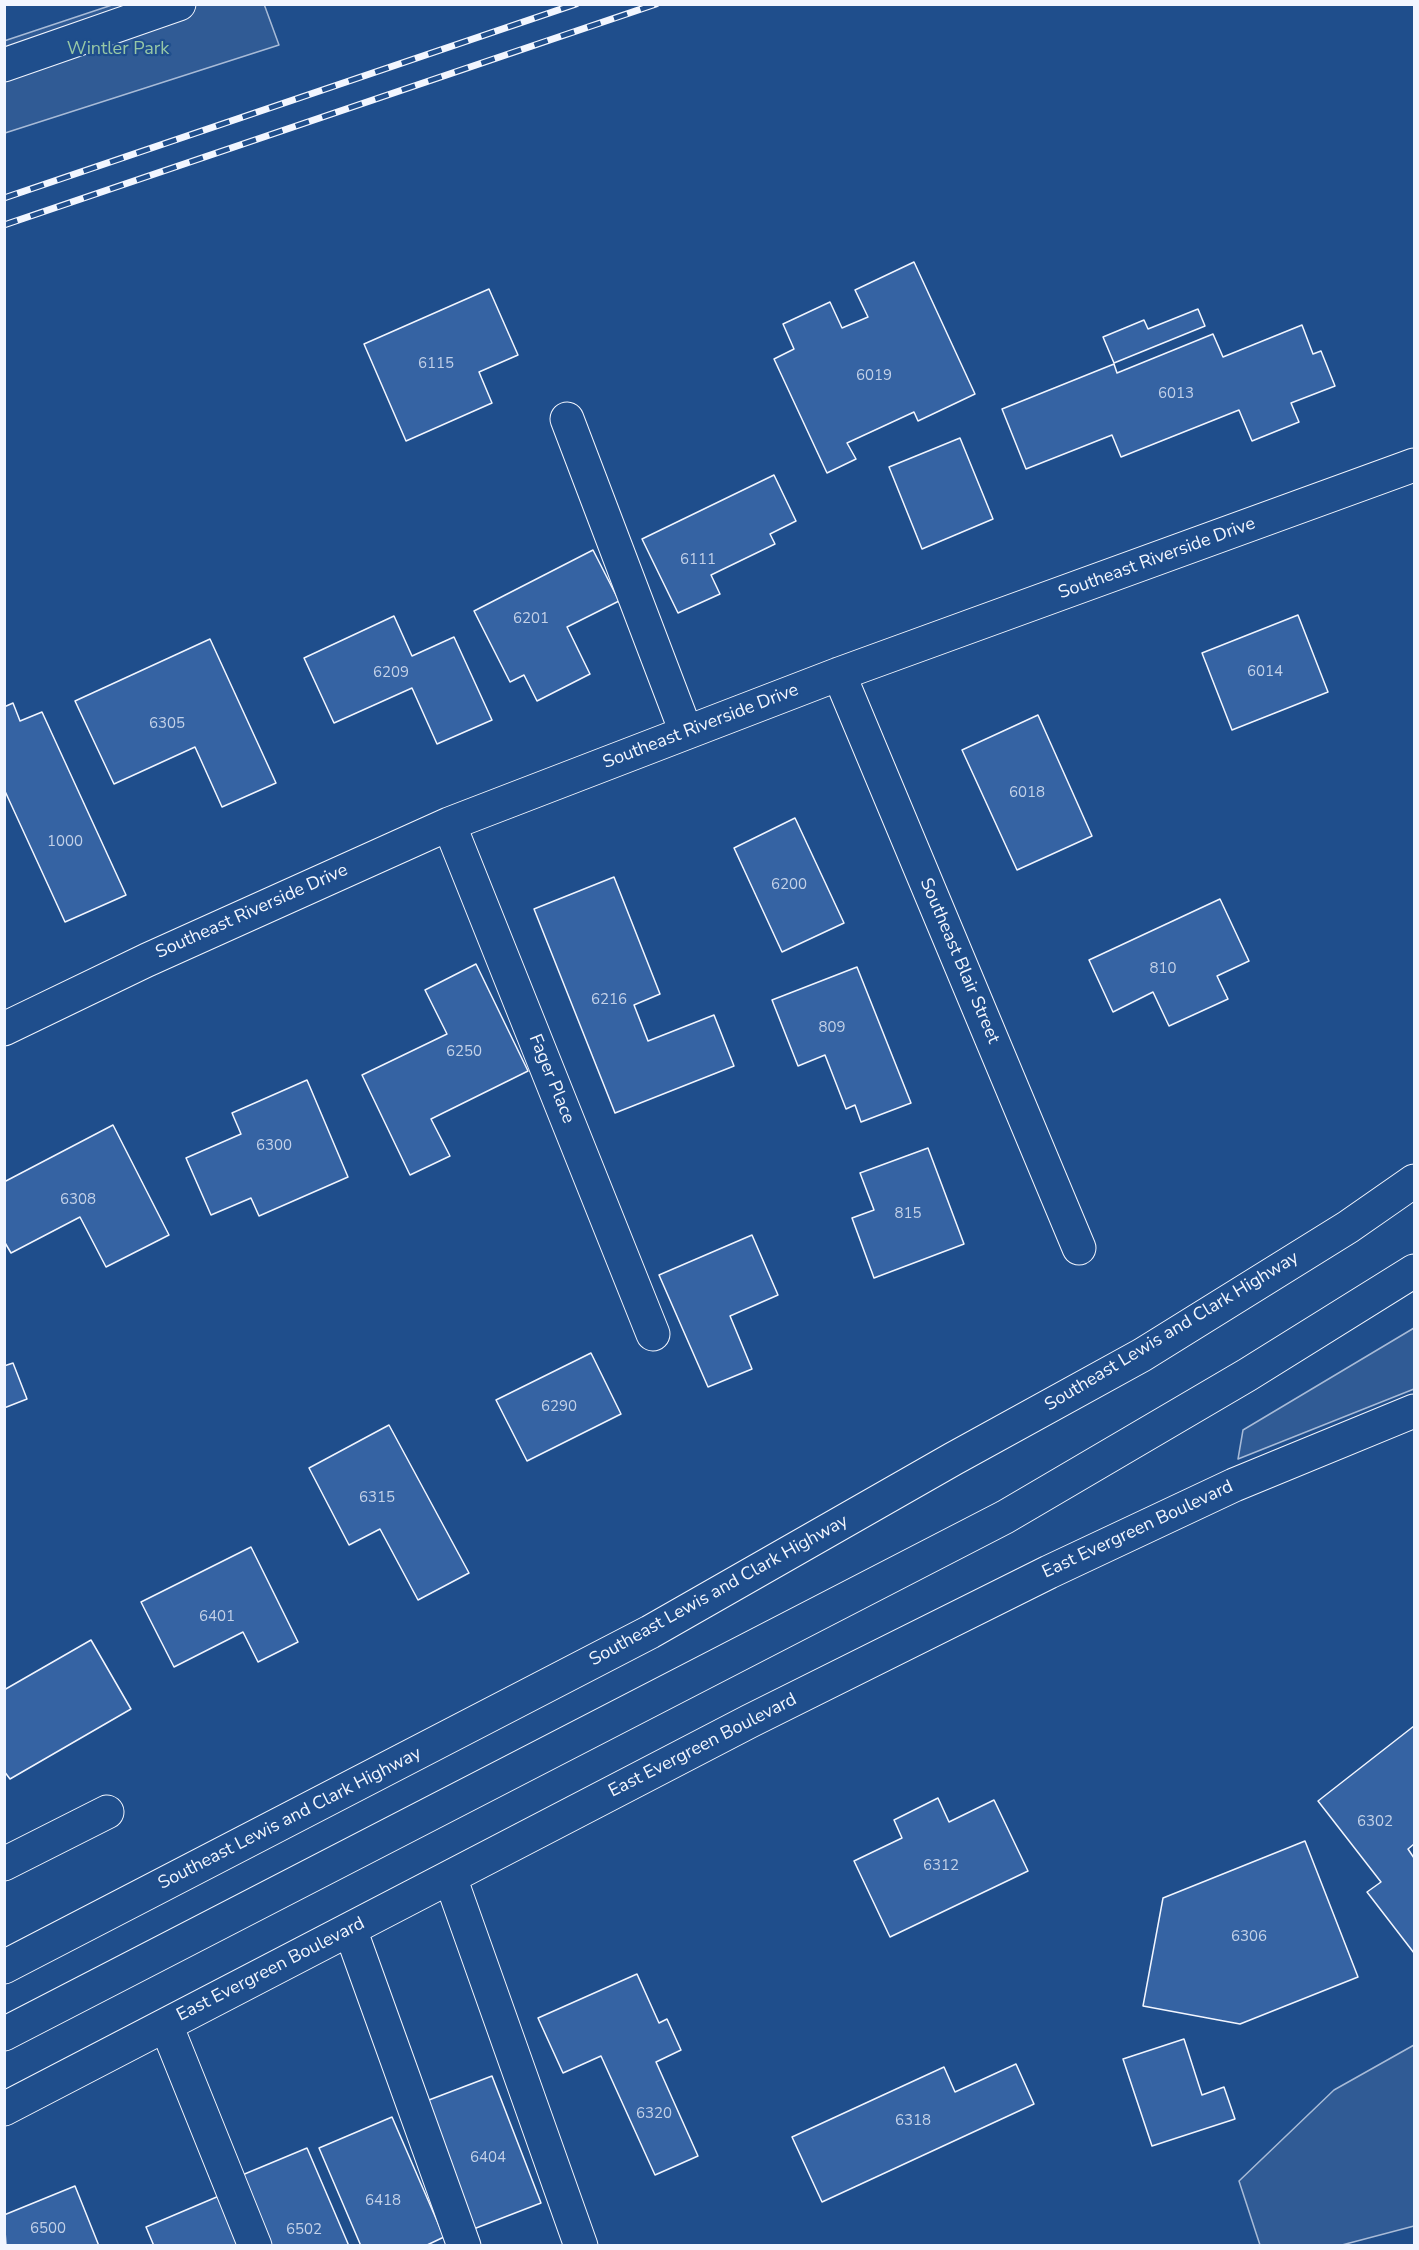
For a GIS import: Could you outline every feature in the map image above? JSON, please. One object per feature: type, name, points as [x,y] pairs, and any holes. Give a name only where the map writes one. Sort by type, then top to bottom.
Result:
[{"type":"main road","points":[[4,65],[179,4]]},
{"type":"main road","points":[[567,419],[686,732]]},
{"type":"main road","name":"Southeast Riverside Drive","points":[[4,1029],[147,960],[449,824],[839,674],[1414,465]]},
{"type":"main road","name":"Southeast Blair Street","points":[[839,674],[1079,1248]]},
{"type":"main road","name":"Fager Place","points":[[449,824],[653,1334]]},
{"type":"main road","name":"Southeast Lewis and Clark Highway","points":[[4,1967],[650,1632],[953,1459],[1142,1355],[1348,1227],[1414,1181]]},
{"type":"main road","points":[[4,2034],[1005,1517],[1247,1375],[1414,1271]]},
{"type":"main road","name":"East Evergreen Boulevard","points":[[4,2109],[750,1721],[1049,1572],[1234,1485],[1414,1411]]},
{"type":"main road","points":[[4,1864],[108,1812]]},
{"type":"main road","points":[[450,1877],[581,2246]]},
{"type":"main road","points":[[350,1929],[464,2246]]},
{"type":"main road","points":[[166,2025],[255,2246]]},
{"type":"shaded area","name":"Wintler Park","points":[[264,4],[279,45],[5,133],[4,41],[112,5]]},
{"type":"shaded area","points":[[1414,1328],[1414,1389],[1238,1459],[1243,1430]]},
{"type":"shaded area","points":[[1414,2045],[1414,2226],[1342,2245],[1260,2245],[1239,2181],[1334,2090]]},
{"type":"building","points":[[914,262],[975,394],[918,421],[914,412],[847,443],[856,459],[827,473],[774,359],[794,349],[783,324],[830,302],[842,328],[868,317],[855,290]]},
{"type":"building","points":[[489,289],[518,355],[479,372],[492,403],[406,441],[364,344]]},
{"type":"building","points":[[1198,309],[1205,326],[1114,363],[1103,337],[1144,320],[1148,329]]},
{"type":"building","points":[[1302,325],[1313,354],[1321,351],[1335,386],[1291,403],[1299,422],[1252,441],[1239,410],[1121,457],[1112,435],[1026,469],[1002,409],[1114,364],[1117,373],[1213,334],[1223,357]]},
{"type":"building","points":[[960,438],[993,519],[922,549],[889,467]]},
{"type":"building","points":[[774,475],[796,521],[770,534],[775,544],[711,575],[720,594],[678,613],[642,539]]},
{"type":"building","points":[[593,550],[619,601],[567,627],[590,674],[537,701],[524,675],[510,682],[474,611]]},
{"type":"building","points":[[1298,615],[1328,692],[1232,730],[1202,653]]},
{"type":"building","points":[[394,616],[412,656],[454,637],[492,720],[437,744],[412,688],[334,723],[304,658]]},
{"type":"building","points":[[210,639],[276,783],[222,807],[195,747],[114,784],[75,701]]},
{"type":"building","points":[[13,703],[20,721],[42,712],[126,895],[65,922],[4,789],[4,707]]},
{"type":"building","points":[[1038,715],[1092,836],[1017,870],[962,750]]},
{"type":"building","points":[[795,818],[844,923],[782,952],[734,848]]},
{"type":"building","points":[[614,877],[660,994],[634,1005],[648,1041],[714,1015],[734,1066],[615,1113],[534,909]]},
{"type":"building","points":[[1220,899],[1249,961],[1217,976],[1228,999],[1169,1026],[1153,992],[1113,1012],[1089,960]]},
{"type":"building","points":[[476,964],[528,1071],[431,1119],[450,1156],[410,1175],[362,1075],[447,1034],[425,990]]},
{"type":"building","points":[[857,967],[911,1103],[861,1122],[855,1105],[846,1109],[825,1055],[798,1066],[772,1000]]},
{"type":"building","points":[[307,1080],[348,1177],[259,1216],[251,1198],[211,1215],[186,1158],[241,1134],[232,1113]]},
{"type":"building","points":[[113,1125],[169,1235],[106,1267],[80,1217],[11,1253],[4,1241],[4,1182]]},
{"type":"building","points":[[928,1148],[964,1244],[874,1278],[852,1218],[874,1210],[860,1173]]},
{"type":"building","points":[[752,1235],[778,1295],[730,1316],[752,1369],[708,1387],[659,1275]]},
{"type":"building","points":[[591,1353],[621,1414],[527,1461],[496,1400]]},
{"type":"building","points":[[13,1363],[27,1399],[4,1408],[4,1366]]},
{"type":"building","points":[[389,1425],[469,1573],[418,1600],[380,1529],[349,1545],[309,1468]]},
{"type":"building","points":[[251,1547],[298,1642],[258,1662],[243,1632],[174,1667],[141,1602]]},
{"type":"building","points":[[91,1640],[131,1709],[10,1779],[4,1771],[4,1690]]},
{"type":"building","points":[[1414,1726],[1414,1844],[1408,1849],[1414,1858],[1414,1953],[1367,1892],[1381,1882],[1318,1801]]},
{"type":"building","points":[[938,1798],[949,1822],[994,1800],[1028,1871],[890,1937],[854,1861],[902,1838],[894,1820]]},
{"type":"building","points":[[1305,1841],[1358,1977],[1240,2024],[1143,2006],[1163,1898]]},
{"type":"building","points":[[637,1974],[659,2023],[667,2019],[681,2050],[656,2062],[698,2156],[655,2175],[601,2056],[563,2073],[538,2018]]},
{"type":"building","points":[[1184,2039],[1202,2095],[1224,2087],[1235,2119],[1152,2146],[1123,2059]]},
{"type":"building","points":[[1016,2064],[1034,2104],[822,2202],[792,2137],[944,2067],[955,2092]]},
{"type":"building","points":[[492,2076],[541,2203],[471,2230],[421,2103]]},
{"type":"building","points":[[392,2117],[444,2237],[425,2246],[361,2246],[319,2148]]},
{"type":"building","points":[[307,2148],[349,2246],[264,2246],[235,2178]]},
{"type":"building","points":[[75,2186],[99,2246],[6,2246],[4,2215]]},
{"type":"building","points":[[219,2196],[239,2246],[154,2246],[146,2227]]},
{"type":"railway","points":[[4,198],[576,4]]},
{"type":"railway","points":[[4,225],[656,4]]}]
